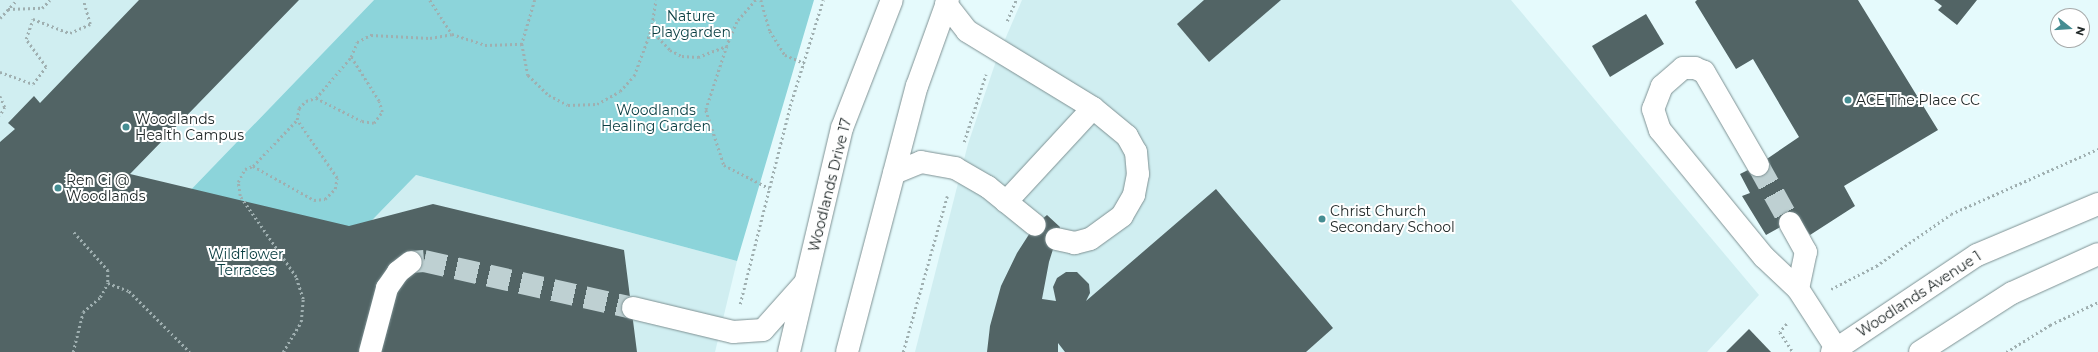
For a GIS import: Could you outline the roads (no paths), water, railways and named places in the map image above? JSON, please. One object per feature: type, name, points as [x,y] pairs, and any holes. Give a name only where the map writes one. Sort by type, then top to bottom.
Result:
[{"type":"street","name":"Woodlands Drive 17","points":[[789,352],[842,128],[892,0]]},
{"type":"street","points":[[947,2],[967,31],[1093,108],[1126,136],[1136,152],[1138,174],[1134,195],[1122,216],[1090,239],[1075,243],[1056,239]]},
{"type":"street","points":[[847,352],[917,86],[947,2]]},
{"type":"street","points":[[1758,165],[1704,72],[1695,68],[1683,68],[1662,86],[1654,108],[1660,130],[1764,258],[1802,295],[1834,350]]},
{"type":"street","points":[[1006,202],[1093,108]]},
{"type":"street","points":[[894,173],[921,162],[955,168],[988,187],[1035,225]]},
{"type":"street","name":"Woodlands Avenue 1","points":[[1834,350],[1977,256],[2098,204]]},
{"type":"street","points":[[1790,223],[1806,252],[1802,295]]},
{"type":"street","points":[[1920,352],[2012,293],[2098,254]]},
{"type":"street","points":[[370,352],[387,288],[398,272],[411,262]]},
{"type":"street","points":[[633,308],[733,332],[763,330],[807,280]]},
{"type":"tunnel","points":[[1758,165],[1790,223]]},
{"type":"tunnel","points":[[411,262],[424,261],[633,308]]},
{"type":"place","name":"ACE The Place CC","points":[[1848,100]]},
{"type":"place","name":"Woodlands Health Campus","points":[[126,127]]},
{"type":"place","name":"Ren Ci @ Woodlands","points":[[58,188]]},
{"type":"place","name":"Christ Church Secondary School","points":[[1322,219]]},
{"type":"park label","name":"Nature Playgarden","points":[[691,24]]},
{"type":"park label","name":"Woodlands Healing Garden","points":[[656,118]]},
{"type":"park label","name":"Wildflower Terraces","points":[[246,262]]}]
